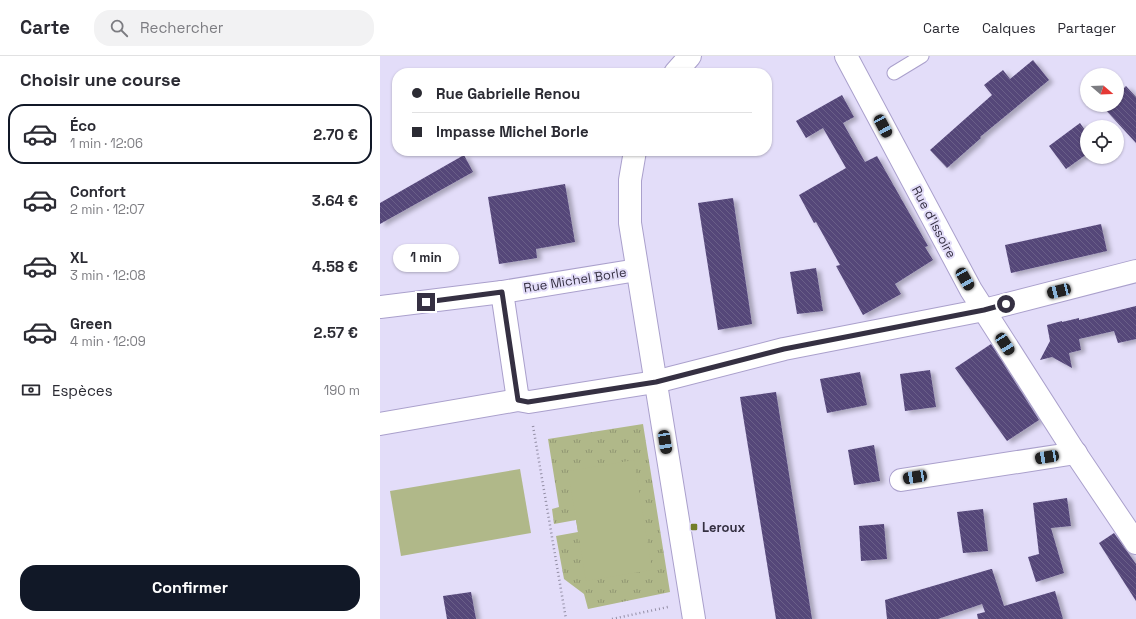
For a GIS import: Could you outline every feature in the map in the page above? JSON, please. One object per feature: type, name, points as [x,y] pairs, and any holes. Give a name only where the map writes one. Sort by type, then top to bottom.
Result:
[{"type":"street","points":[[679,68],[690,56]]},
{"type":"street","name":"Rue d'Issoire","points":[[846,56],[965,279],[1076,453],[1136,543]]},
{"type":"street","points":[[634,156],[630,180],[630,223],[693,611]]},
{"type":"street","name":"Rue Michel Borle","points":[[380,307],[502,292],[637,270]]},
{"type":"street","points":[[380,424],[523,401],[656,382],[784,349],[984,310],[1136,272]]},
{"type":"street","points":[[502,292],[523,401]]},
{"type":"street","points":[[901,480],[1076,453]]},
{"type":"lane","points":[[894,73],[922,56]]},
{"type":"path","points":[[523,401],[566,619]]},
{"type":"path","points":[[612,619],[693,611]]},
{"type":"green space","points":[[643,424],[670,592],[588,609],[584,594],[564,579],[556,536],[578,532],[576,520],[554,524],[552,509],[559,507],[548,439]]},
{"type":"green space","points":[[634,460],[652,570],[586,581],[568,471]]},
{"type":"green space","points":[[520,469],[531,533],[401,556],[390,491]]},
{"type":"building","points":[[1033,60],[1049,80],[980,137],[981,138],[947,168],[930,150],[992,95],[984,85],[1003,70],[1010,79]]},
{"type":"building","points":[[1126,86],[1136,97],[1136,143],[1124,130],[1124,120],[1115,120],[1108,112],[1124,112],[1124,88]]},
{"type":"building","points":[[842,95],[854,117],[843,123],[865,162],[877,156],[928,246],[925,247],[933,260],[895,284],[901,294],[863,315],[836,266],[840,265],[816,222],[814,223],[799,195],[846,168],[823,128],[806,138],[796,121]]},
{"type":"building","points":[[1080,123],[1080,159],[1066,169],[1049,146]]},
{"type":"building","points":[[462,156],[465,156],[473,172],[380,224],[380,203]]},
{"type":"building","points":[[565,184],[575,242],[536,249],[537,258],[499,264],[488,197]]},
{"type":"building","points":[[733,198],[752,324],[718,330],[698,203]]},
{"type":"building","points":[[1101,224],[1107,251],[1011,273],[1005,245]]},
{"type":"building","points":[[816,268],[823,311],[797,314],[790,272]]},
{"type":"building","points":[[1136,306],[1136,339],[1118,343],[1114,331],[1079,339],[1081,350],[1069,353],[1072,368],[1052,357],[1040,360],[1050,341],[1047,325],[1079,318],[1079,320]]},
{"type":"building","points":[[991,344],[1039,420],[1007,441],[955,368]]},
{"type":"building","points":[[930,370],[936,407],[905,411],[900,374]]},
{"type":"building","points":[[860,372],[867,405],[827,413],[820,379]]},
{"type":"building","points":[[776,392],[812,619],[776,619],[740,397]]},
{"type":"building","points":[[874,445],[880,481],[854,485],[848,450]]},
{"type":"building","points":[[1067,498],[1071,526],[1051,528],[1064,573],[1036,582],[1028,557],[1039,554],[1033,503]]},
{"type":"building","points":[[983,509],[988,551],[963,553],[957,512]]},
{"type":"building","points":[[884,524],[887,559],[861,561],[859,526]]},
{"type":"building","points":[[1114,533],[1136,564],[1136,601],[1099,543]]},
{"type":"building","points":[[992,569],[1004,606],[1055,591],[1063,619],[978,619],[977,614],[985,612],[982,604],[938,619],[887,619],[885,600]]},
{"type":"building","points":[[471,592],[476,619],[447,619],[443,596]]},
{"type":"place","name":"Leroux","points":[[694,527]]},
{"type":"route","points":[[426,302],[502,292],[518,400],[528,402],[656,382],[784,349],[984,310],[1006,304]]}]
